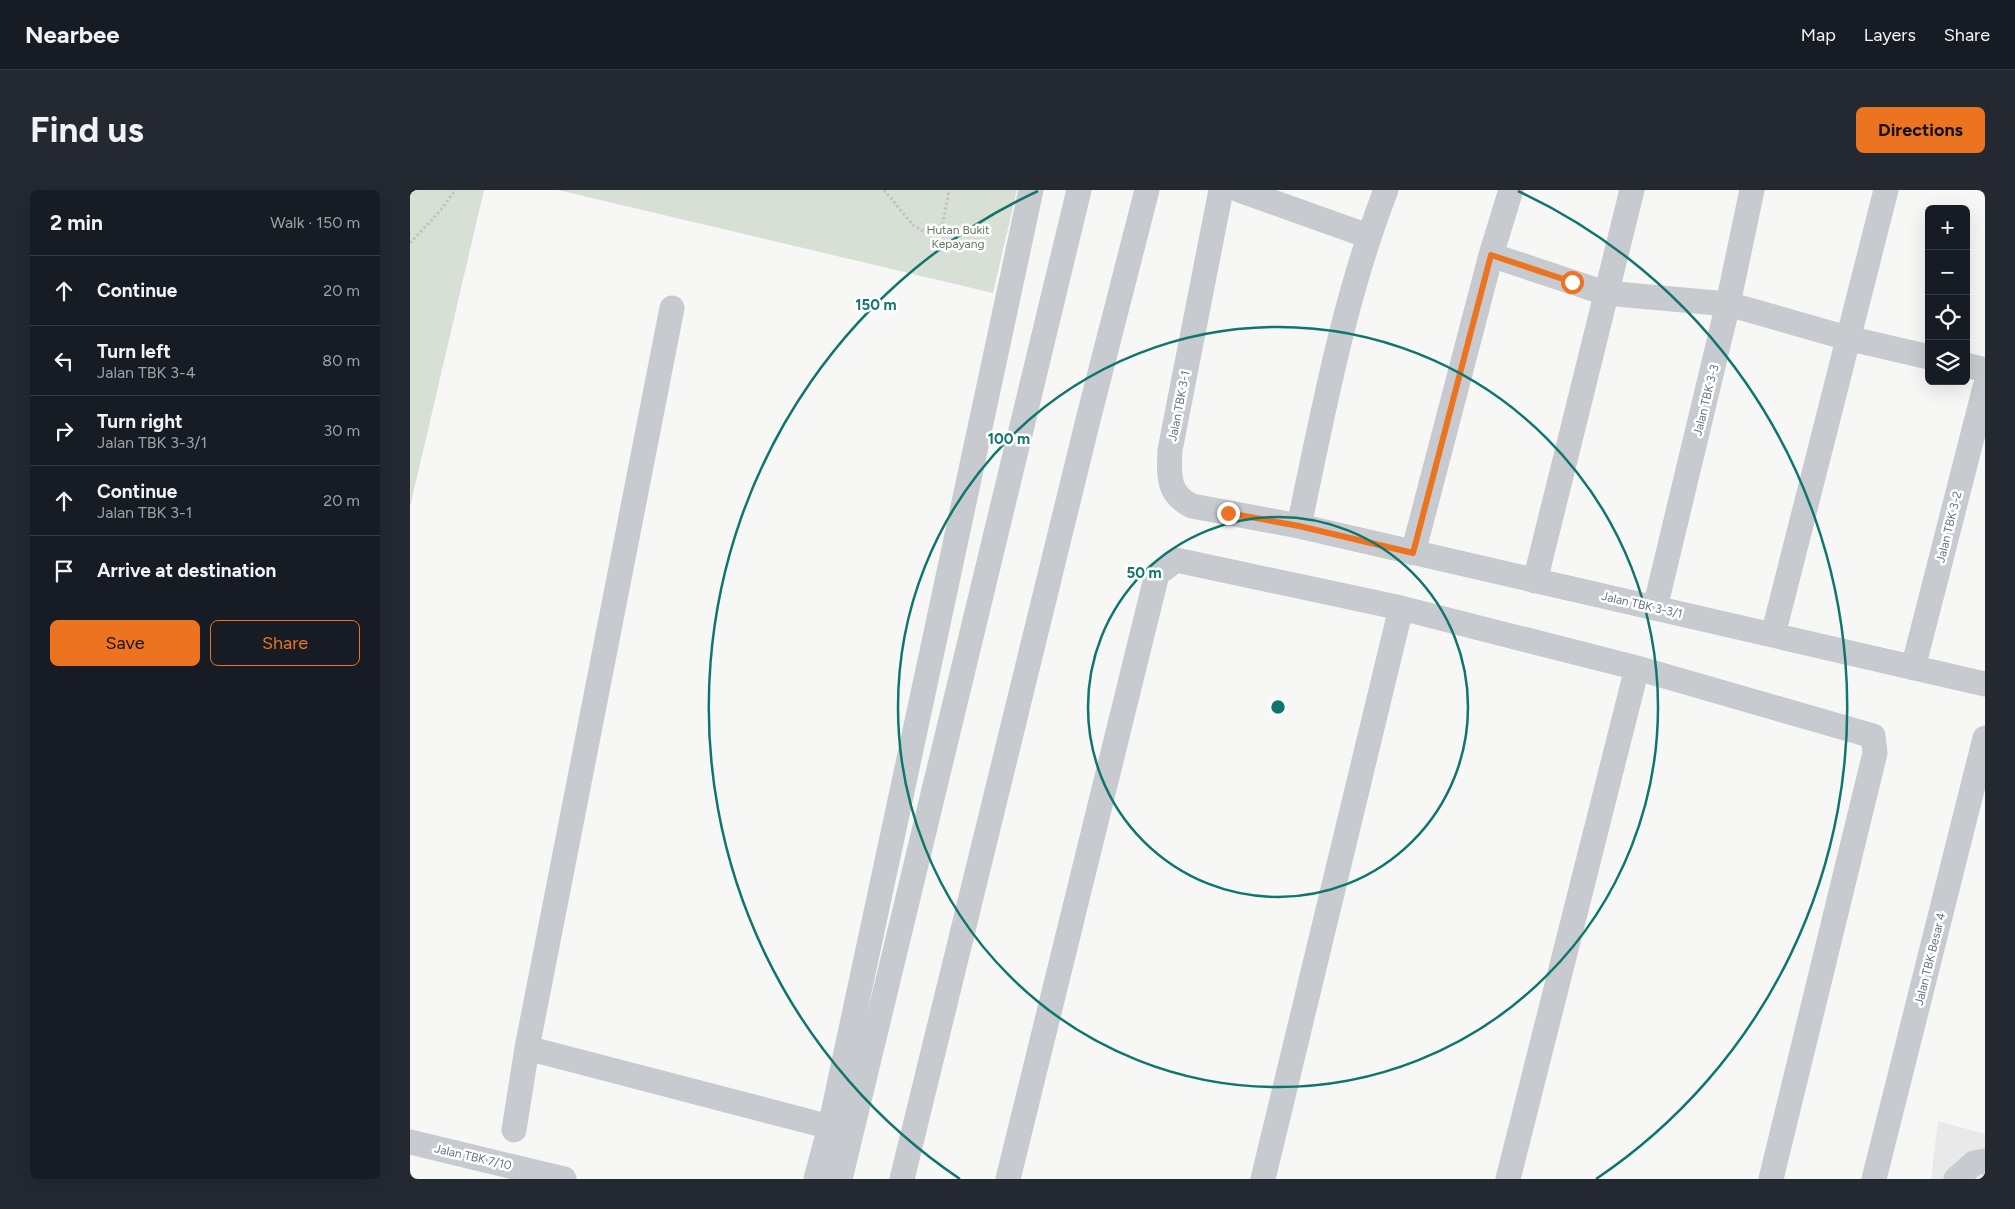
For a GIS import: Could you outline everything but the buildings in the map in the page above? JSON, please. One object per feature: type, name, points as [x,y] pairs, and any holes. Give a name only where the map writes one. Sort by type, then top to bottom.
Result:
[{"type":"street","points":[[816,1179],[830,1127],[1031,190]]},
{"type":"street","points":[[840,1179],[1079,190]]},
{"type":"street","points":[[902,1179],[1088,420],[1147,190]]},
{"type":"street","name":"Jalan TBK 3-1","points":[[1220,190],[1170,450],[1169,470],[1173,487],[1179,500],[1192,506],[1299,526]]},
{"type":"street","points":[[1240,190],[1368,236]]},
{"type":"street","points":[[1299,526],[1333,369],[1368,236],[1386,190]]},
{"type":"street","points":[[1413,553],[1491,255],[1511,190]]},
{"type":"street","points":[[1535,581],[1632,190]]},
{"type":"street","name":"Jalan TBK 3-3","points":[[1655,608],[1728,304],[1752,190]]},
{"type":"street","points":[[1773,636],[1886,190]]},
{"type":"street","points":[[1491,255],[1605,293],[1728,304],[1847,338],[1925,356]]},
{"type":"street","points":[[514,1130],[528,1048],[672,308]]},
{"type":"street","points":[[1970,366],[1985,370]]},
{"type":"street","name":"Jalan TBK 3-2","points":[[1913,668],[1985,387]]},
{"type":"street","name":"Jalan TBK 3-3/1","points":[[1299,526],[1985,684]]},
{"type":"street","points":[[1008,1179],[1156,574],[1176,560],[1400,608],[1638,668],[1872,736],[1875,753],[1771,1179]]},
{"type":"street","points":[[1263,1179],[1400,608]]},
{"type":"street","points":[[1508,1179],[1638,668]]},
{"type":"street","name":"Jalan TBK Besar 4","points":[[1874,1179],[1975,825],[1985,738]]},
{"type":"street","points":[[528,1048],[830,1127]]},
{"type":"street","name":"Jalan TBK 7/10","points":[[410,1142],[564,1179]]},
{"type":"path","points":[[410,243],[441,210],[455,190]]},
{"type":"path","points":[[884,190],[912,225],[928,234],[943,223],[949,190]]},
{"type":"shaded area","points":[[1938,1121],[1985,1134],[1985,1179],[1931,1179]]},
{"type":"green space","points":[[410,190],[484,190],[410,507]]},
{"type":"green space","name":"Hutan Bukit Kepayang","points":[[558,190],[1017,190],[993,293]]},
{"type":"route","points":[[1228,513],[1299,526],[1413,553],[1491,255],[1572,282]]}]
